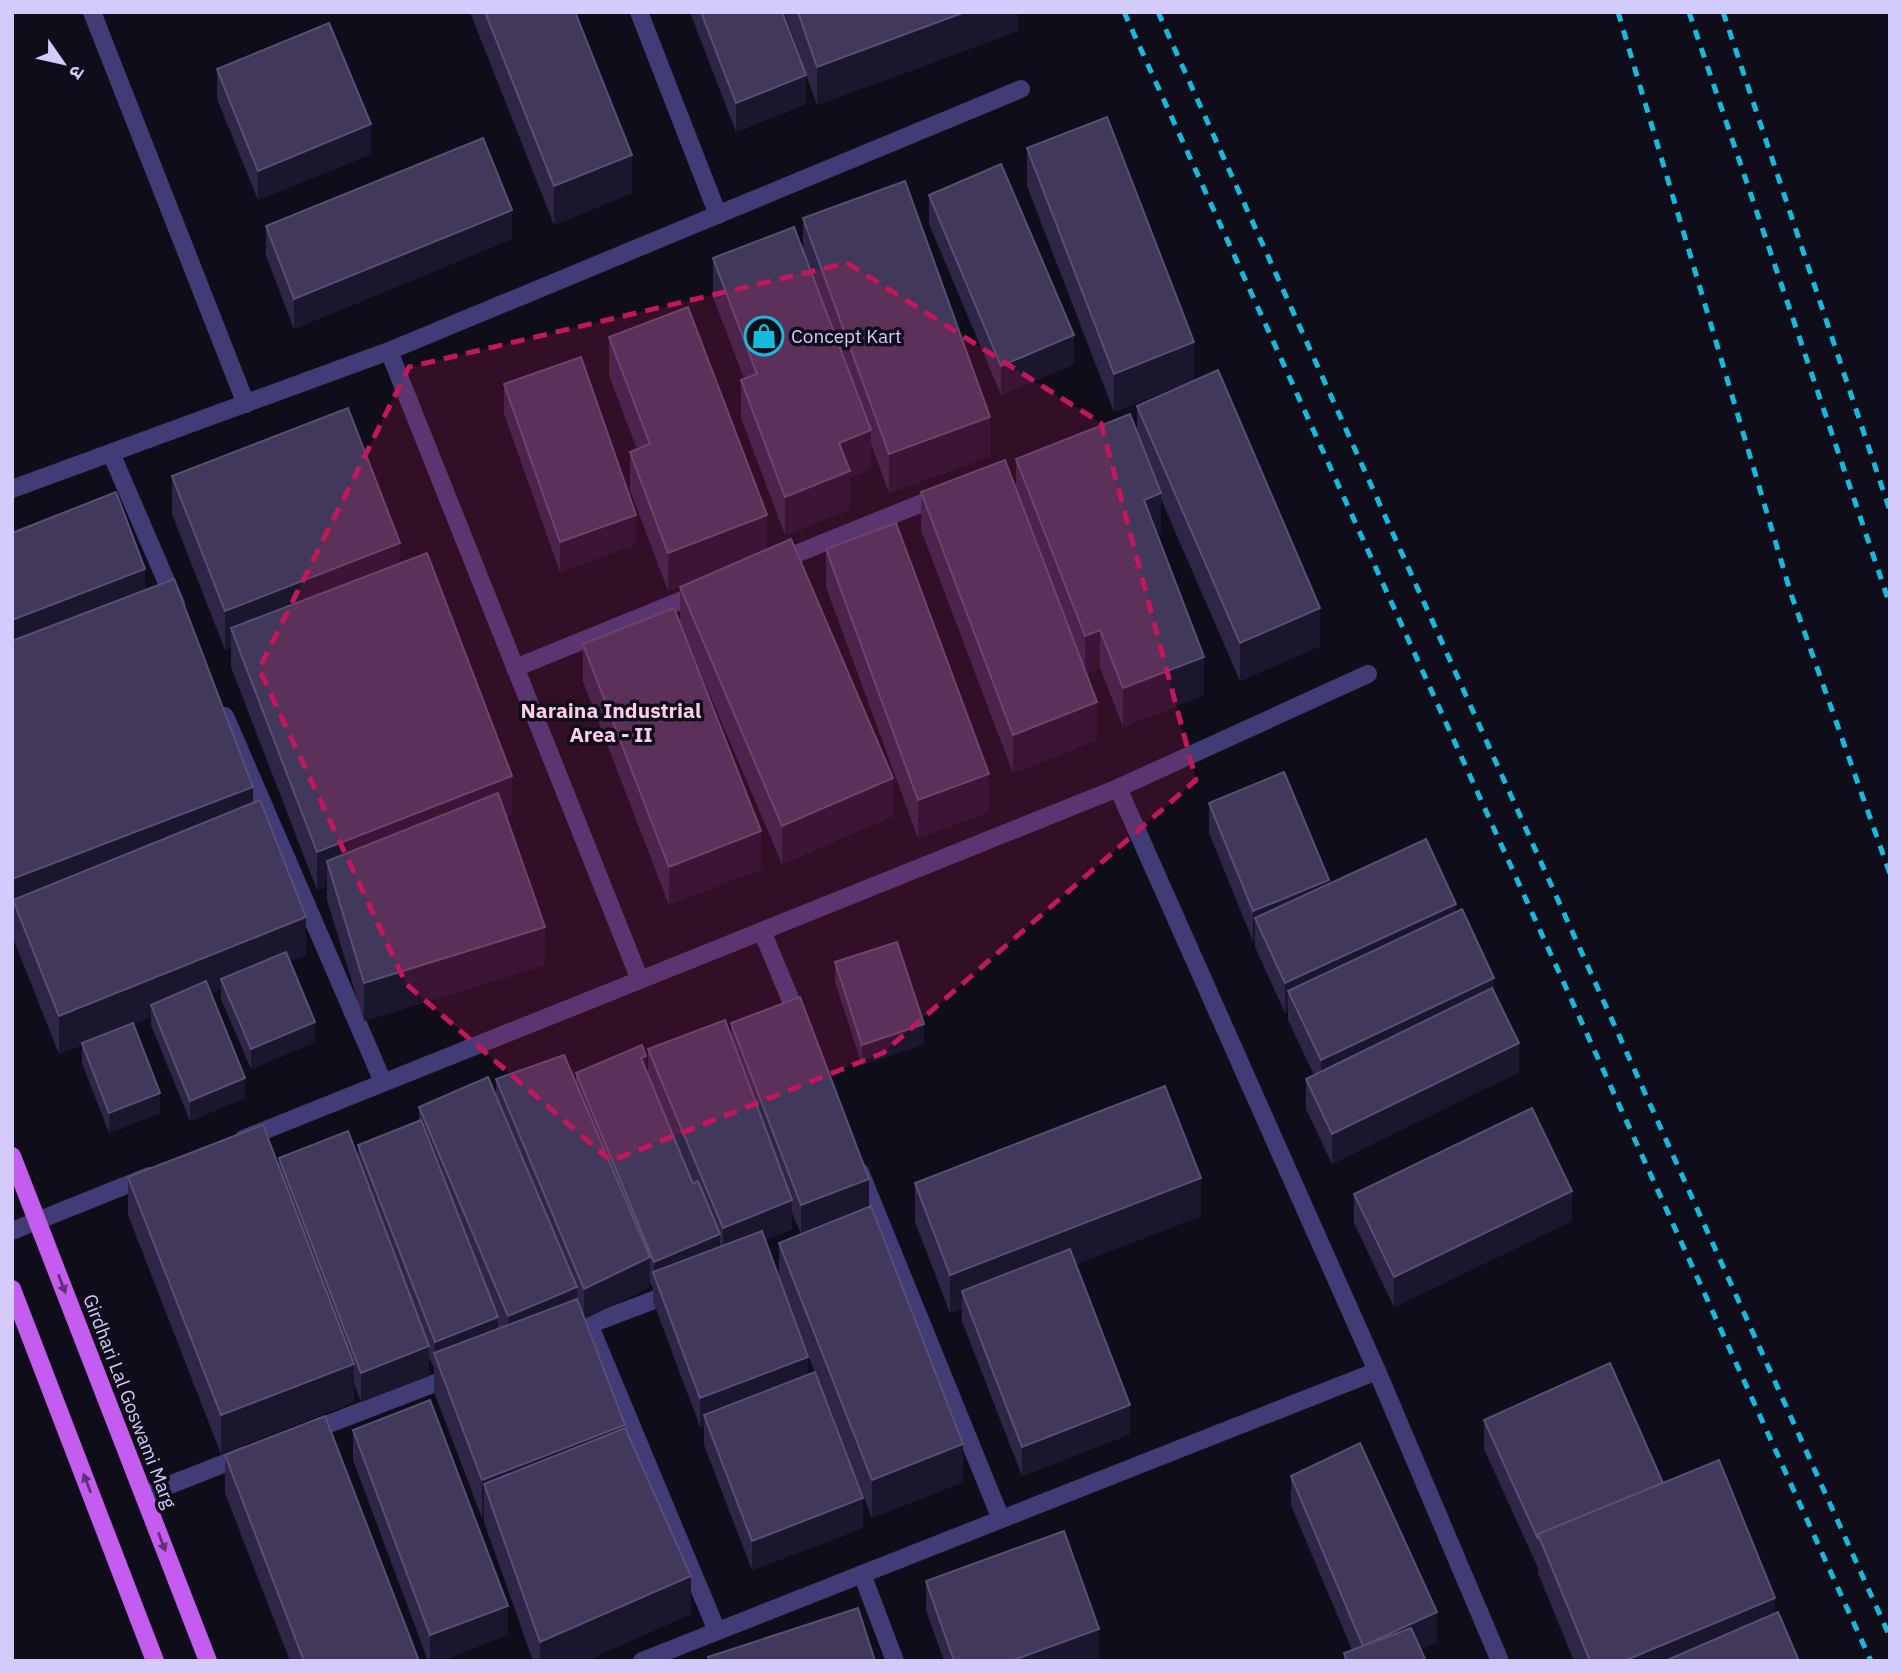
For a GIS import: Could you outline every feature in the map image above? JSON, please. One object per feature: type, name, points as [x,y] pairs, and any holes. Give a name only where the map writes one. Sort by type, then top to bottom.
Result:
[{"type":"main road","name":"Girdhari Lal Goswami Marg","points":[[12,1156],[208,1661]]},
{"type":"main road","points":[[12,1289],[155,1661]]},
{"type":"street","points":[[92,12],[246,404]]},
{"type":"street","points":[[639,12],[718,215]]},
{"type":"street","points":[[12,489],[389,351],[1021,89]]},
{"type":"street","points":[[389,351],[640,980]]},
{"type":"street","points":[[111,453],[183,620]]},
{"type":"street","points":[[761,568],[955,489]]},
{"type":"street","points":[[516,668],[722,584]]},
{"type":"street","points":[[231,1143],[1118,788],[1368,674]]},
{"type":"street","points":[[217,697],[383,1083]]},
{"type":"street","points":[[1118,788],[1377,1371],[1500,1661]]},
{"type":"street","points":[[762,931],[804,1034]]},
{"type":"street","points":[[852,1150],[871,1217],[1001,1519]]},
{"type":"street","points":[[12,1231],[168,1169]]},
{"type":"street","points":[[550,1339],[690,1286]]},
{"type":"street","points":[[590,1324],[717,1631]]},
{"type":"street","points":[[289,1439],[472,1369]]},
{"type":"street","points":[[642,1661],[1377,1371]]},
{"type":"street","points":[[144,1494],[262,1449]]},
{"type":"street","points":[[862,1574],[895,1661]]},
{"type":"highlighted area","points":[[847,263],[1101,423],[1196,780],[883,1053],[611,1161],[406,984],[259,669],[409,367]]},
{"type":"building","points":[[485,12],[575,12],[632,155],[554,186]]},
{"type":"building","points":[[701,12],[782,12],[806,75],[736,103]]},
{"type":"building","points":[[798,12],[965,12],[817,67]]},
{"type":"building","points":[[329,23],[371,124],[258,171],[217,69]]},
{"type":"building","points":[[1107,117],[1194,342],[1114,374],[1027,148]]},
{"type":"building","points":[[483,138],[512,210],[294,299],[266,226]]},
{"type":"building","points":[[1001,164],[1074,335],[1001,366],[929,195]]},
{"type":"building","points":[[905,181],[990,417],[889,454],[803,218]]},
{"type":"building","points":[[794,227],[871,430],[839,443],[850,471],[785,497],[741,380],[757,374],[713,258]]},
{"type":"building","points":[[688,307],[767,515],[668,553],[630,452],[650,444],[609,337]]},
{"type":"building","points":[[581,357],[636,515],[560,542],[504,384]]},
{"type":"building","points":[[1218,370],[1320,608],[1240,643],[1137,406]]},
{"type":"building","points":[[348,408],[400,543],[225,611],[172,476]]},
{"type":"building","points":[[1130,414],[1161,493],[1144,500],[1204,657],[1123,688],[1100,630],[1085,636],[1016,459]]},
{"type":"building","points":[[1005,460],[1097,702],[1013,735],[921,492]]},
{"type":"building","points":[[116,492],[145,569],[12,620],[12,533]]},
{"type":"building","points":[[896,523],[989,774],[918,800],[826,549]]},
{"type":"building","points":[[791,539],[893,778],[782,826],[680,587]]},
{"type":"building","points":[[427,553],[512,776],[317,852],[231,628]]},
{"type":"building","points":[[174,579],[253,787],[12,879],[12,641]]},
{"type":"building","points":[[674,608],[761,831],[669,867],[583,644]]},
{"type":"building","points":[[1284,772],[1329,880],[1253,911],[1209,803]]},
{"type":"building","points":[[498,793],[545,927],[364,983],[327,861]]},
{"type":"building","points":[[260,800],[306,917],[59,1016],[13,900]]},
{"type":"building","points":[[1426,839],[1456,904],[1285,983],[1255,918]]},
{"type":"building","points":[[1462,909],[1494,978],[1321,1060],[1288,991]]},
{"type":"building","points":[[897,942],[924,1024],[862,1045],[835,962]]},
{"type":"building","points":[[286,952],[315,1022],[251,1049],[221,979]]},
{"type":"building","points":[[206,981],[245,1078],[190,1101],[151,1005]]},
{"type":"building","points":[[1492,988],[1519,1043],[1332,1134],[1306,1079]]},
{"type":"building","points":[[800,997],[869,1179],[801,1205],[731,1023]]},
{"type":"building","points":[[725,1020],[792,1200],[723,1228],[648,1049]]},
{"type":"building","points":[[133,1023],[160,1093],[109,1113],[82,1043]]},
{"type":"building","points":[[642,1045],[646,1056],[641,1058],[693,1184],[698,1181],[720,1234],[654,1262],[576,1073]]},
{"type":"building","points":[[564,1055],[650,1257],[584,1289],[496,1079]]},
{"type":"building","points":[[488,1077],[577,1287],[508,1316],[419,1107]]},
{"type":"building","points":[[1165,1086],[1201,1178],[950,1275],[915,1183]]},
{"type":"building","points":[[1532,1108],[1572,1191],[1394,1277],[1354,1194]]},
{"type":"building","points":[[421,1120],[498,1317],[435,1342],[358,1145]]},
{"type":"building","points":[[263,1125],[354,1364],[221,1415],[128,1177]]},
{"type":"building","points":[[348,1131],[429,1346],[361,1373],[279,1158]]},
{"type":"building","points":[[871,1206],[963,1444],[872,1480],[779,1243]]},
{"type":"building","points":[[762,1231],[808,1357],[700,1398],[653,1272]]},
{"type":"building","points":[[1070,1249],[1130,1405],[1022,1447],[962,1291]]},
{"type":"building","points":[[577,1299],[625,1425],[482,1480],[434,1353]]},
{"type":"building","points":[[1610,1363],[1663,1483],[1538,1534],[1538,1539],[1484,1420]]},
{"type":"building","points":[[815,1372],[863,1498],[752,1541],[704,1415]]},
{"type":"building","points":[[430,1400],[508,1606],[430,1635],[353,1430]]},
{"type":"building","points":[[325,1416],[419,1661],[304,1661],[225,1455]]},
{"type":"building","points":[[625,1428],[691,1576],[540,1642],[484,1484]]},
{"type":"building","points":[[1360,1443],[1437,1612],[1363,1646],[1291,1476]]},
{"type":"building","points":[[1719,1460],[1775,1598],[1624,1661],[1590,1661],[1538,1534]]},
{"type":"building","points":[[1064,1531],[1099,1629],[1011,1661],[954,1661],[926,1581]]},
{"type":"building","points":[[858,1608],[875,1661],[709,1661],[708,1657]]},
{"type":"building","points":[[1778,1612],[1799,1661],[1665,1661]]},
{"type":"building","points":[[1411,1628],[1426,1661],[1347,1661],[1344,1653]]},
{"type":"railway","points":[[1124,12],[1871,1661]]},
{"type":"railway","points":[[1158,12],[1890,1637]]},
{"type":"railway","points":[[1618,12],[1791,594],[1890,874]]},
{"type":"railway","points":[[1689,12],[1890,605]]},
{"type":"railway","points":[[1723,12],[1890,511]]},
{"type":"place","name":"Concept Kart","points":[[764,336]]},
{"type":"district","name":"Naraina Industrial Area - II","points":[[611,722]]}]
